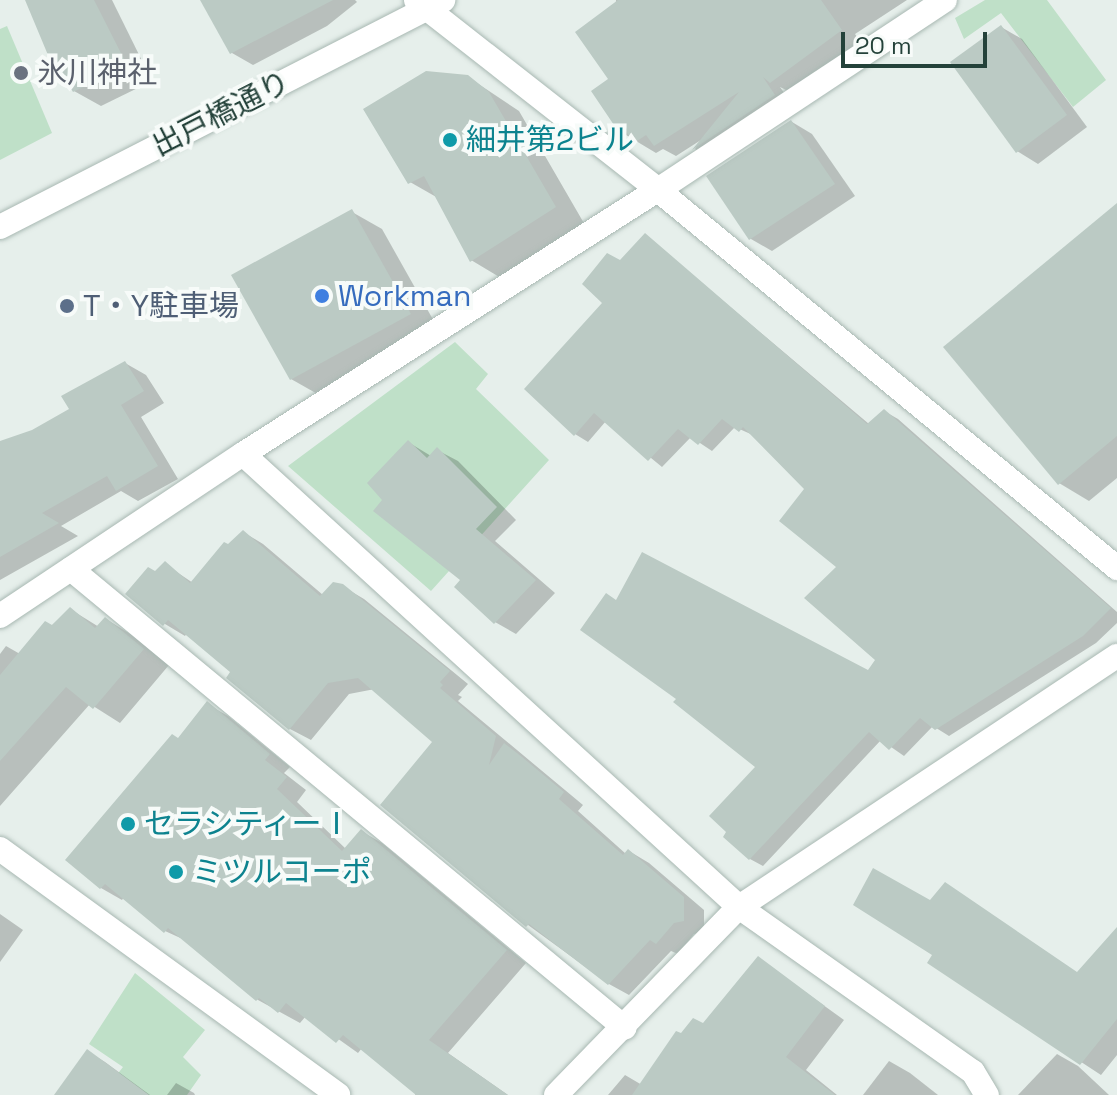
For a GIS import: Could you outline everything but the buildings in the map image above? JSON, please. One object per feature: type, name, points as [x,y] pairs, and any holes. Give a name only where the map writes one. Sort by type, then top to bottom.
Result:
[{"type":"street","points":[[0,616],[243,454],[658,190],[945,0]]},
{"type":"street","points":[[428,3],[1117,568]]},
{"type":"street","name":"出戸橋通り","points":[[0,227],[428,3]]},
{"type":"street","points":[[243,454],[739,907],[973,1072],[987,1095]]},
{"type":"street","points":[[71,569],[625,1028]]},
{"type":"street","points":[[556,1095],[625,1028],[739,907],[1117,656]]},
{"type":"street","points":[[0,849],[338,1095]]},
{"type":"green space","points":[[985,0],[1047,0],[1106,80],[1073,107],[1001,13],[964,39],[955,18]]},
{"type":"green space","points":[[7,26],[52,133],[0,160],[0,29]]},
{"type":"green space","points":[[455,342],[488,374],[476,389],[549,460],[431,591],[288,466]]},
{"type":"green space","points":[[135,973],[205,1030],[183,1057],[201,1075],[187,1095],[144,1095],[116,1076],[123,1067],[89,1044]]},
{"type":"place","name":"氷川神社","points":[[21,73]]},
{"type":"place","name":"細井第2ビル","points":[[450,140]]},
{"type":"place","name":"Workman","points":[[322,296]]},
{"type":"place","name":"T・Y駐車場","points":[[67,306]]},
{"type":"place","name":"セラシティーⅠ","points":[[128,824]]},
{"type":"place","name":"ミツルコーポ","points":[[176,872]]}]
